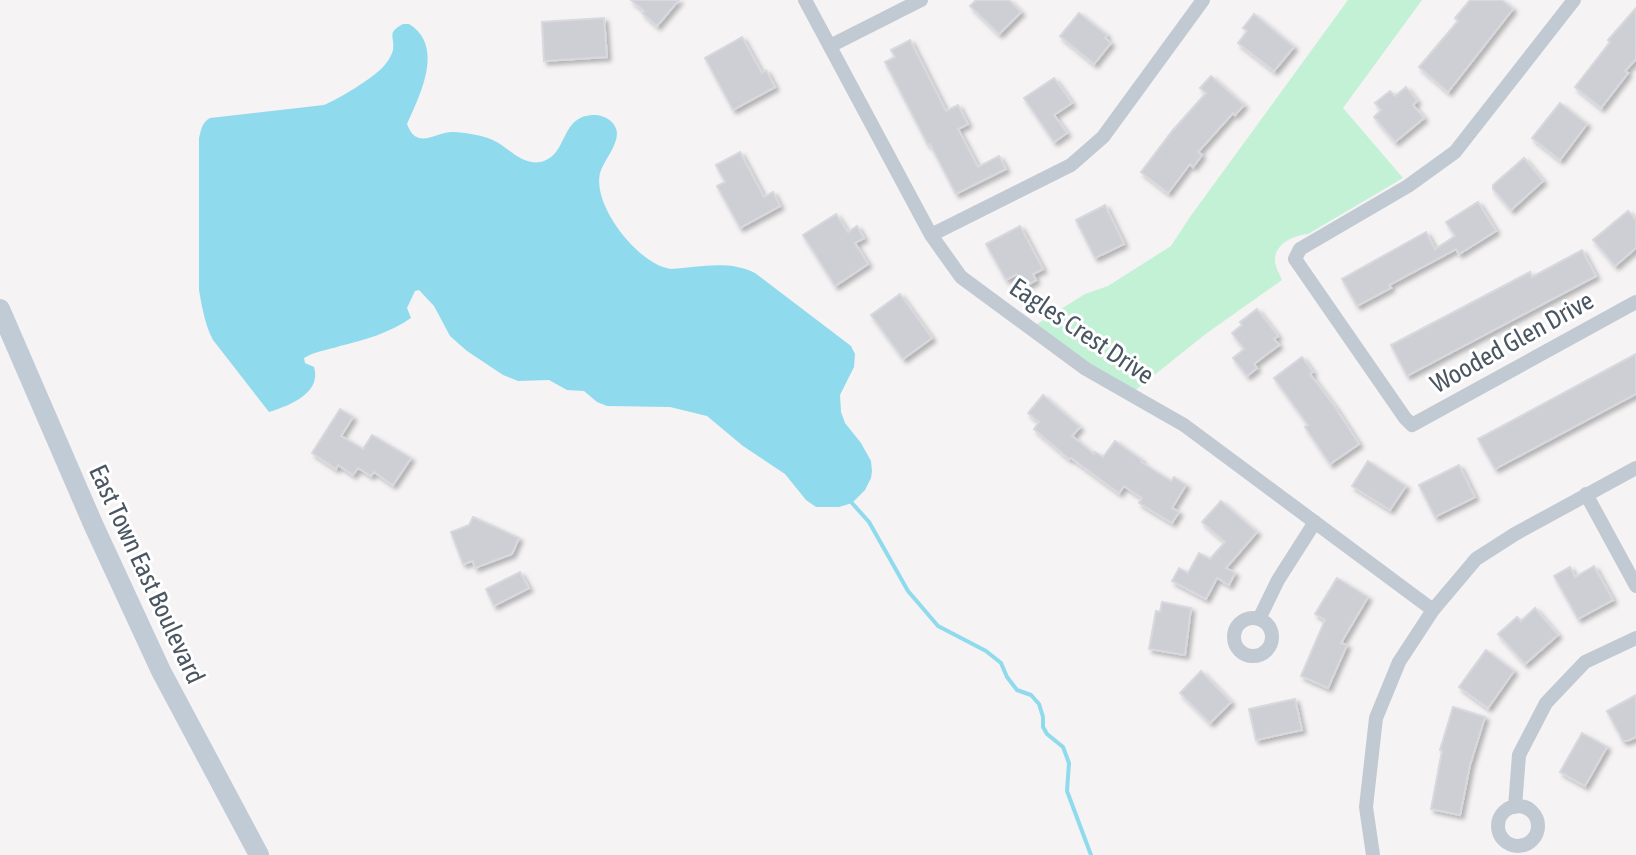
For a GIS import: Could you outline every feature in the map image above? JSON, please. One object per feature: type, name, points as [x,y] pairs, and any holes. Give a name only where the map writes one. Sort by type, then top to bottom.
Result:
[{"type":"street","name":"Eagles Crest Drive","points":[[805,0],[931,235],[961,277],[1086,369],[1184,425],[1433,610]]},
{"type":"street","points":[[830,46],[921,0]]},
{"type":"street","points":[[931,235],[1071,165],[1103,137],[1203,0]]},
{"type":"street","name":"Wooded Glen Drive","points":[[1574,0],[1455,152],[1408,186],[1300,249],[1295,259],[1412,425],[1636,302]]},
{"type":"street","name":"East Town East Boulevard","points":[[0,309],[161,671],[259,855]]},
{"type":"street","points":[[1373,855],[1366,807],[1376,718],[1399,662],[1433,610],[1476,559],[1515,534],[1636,468]]},
{"type":"street","points":[[1586,494],[1636,586]]},
{"type":"street","points":[[1259,619],[1278,580],[1315,522]]},
{"type":"street","points":[[1515,807],[1519,755],[1546,703],[1585,662],[1636,638]]},
{"type":"green space","points":[[1348,0],[1422,0],[1343,108],[1403,178],[1308,234],[1281,245],[1275,261],[1282,280],[1207,333],[1133,392],[1034,326],[1085,294],[1108,286],[1171,246]]},
{"type":"water","points":[[403,24],[409,24],[420,33],[428,58],[423,85],[407,124],[416,137],[465,133],[490,139],[520,158],[538,162],[558,150],[576,120],[596,115],[607,118],[617,133],[600,173],[599,186],[611,217],[632,246],[658,265],[671,269],[725,265],[755,273],[851,346],[855,354],[854,367],[840,395],[841,412],[871,461],[872,471],[865,490],[852,503],[839,507],[816,507],[806,500],[785,474],[743,446],[707,416],[670,407],[607,406],[584,391],[567,390],[549,380],[518,381],[503,375],[450,336],[434,306],[419,290],[415,291],[407,308],[411,318],[403,323],[377,335],[304,358],[305,363],[314,367],[315,376],[309,391],[294,402],[269,412],[213,340],[204,316],[199,290],[201,129],[210,118],[324,105],[338,98],[385,65],[393,50],[393,32]]},
{"type":"building","points":[[631,0],[679,0],[657,26]]},
{"type":"building","points":[[976,0],[1009,0],[1021,12],[999,34],[970,6]]},
{"type":"building","points":[[1470,0],[1502,0],[1513,9],[1448,92],[1419,67],[1458,21],[1455,18]]},
{"type":"building","points":[[1636,8],[1636,59],[1601,108],[1575,87],[1610,42],[1608,40]]},
{"type":"building","points":[[1079,13],[1107,35],[1105,38],[1111,43],[1094,64],[1060,36]]},
{"type":"building","points":[[1254,14],[1294,47],[1274,71],[1238,43],[1247,31],[1243,28]]},
{"type":"building","points":[[604,18],[607,57],[544,61],[542,22]]},
{"type":"building","points":[[742,37],[762,73],[766,70],[775,87],[733,110],[705,58]]},
{"type":"building","points":[[910,40],[946,111],[958,105],[968,124],[958,129],[978,167],[999,156],[1006,169],[956,194],[885,62],[895,57],[891,50]]},
{"type":"building","points":[[1211,76],[1244,105],[1198,152],[1202,155],[1193,167],[1190,164],[1168,193],[1141,172],[1206,93],[1200,88]]},
{"type":"building","points":[[1054,78],[1072,103],[1054,115],[1067,133],[1054,142],[1024,98]]},
{"type":"building","points":[[1406,87],[1417,101],[1413,105],[1424,118],[1395,142],[1374,117],[1381,110],[1375,103],[1390,91],[1395,96]]},
{"type":"building","points":[[1560,103],[1587,124],[1560,160],[1532,138]]},
{"type":"building","points":[[740,152],[764,197],[773,192],[780,206],[740,228],[717,186],[725,182],[716,165]]},
{"type":"building","points":[[1524,158],[1543,181],[1511,210],[1493,185]]},
{"type":"building","points":[[1478,202],[1496,231],[1459,254],[1456,249],[1389,285],[1391,288],[1357,306],[1342,279],[1426,232],[1435,249],[1455,236],[1446,222]]},
{"type":"building","points":[[1105,205],[1124,244],[1095,258],[1076,220]]},
{"type":"building","points":[[1628,211],[1636,220],[1636,248],[1615,266],[1593,240]]},
{"type":"building","points":[[836,214],[848,232],[857,226],[864,238],[855,243],[868,264],[835,286],[803,235]]},
{"type":"building","points":[[1020,226],[1043,269],[1033,274],[1036,280],[1024,287],[1017,274],[1006,280],[986,244]]},
{"type":"building","points":[[1582,250],[1596,276],[1407,376],[1391,345],[1530,272],[1532,277]]},
{"type":"building","points":[[900,294],[932,338],[903,359],[871,315]]},
{"type":"building","points":[[1257,309],[1278,336],[1274,339],[1279,345],[1254,364],[1257,368],[1247,376],[1233,358],[1244,349],[1232,333]]},
{"type":"building","points":[[1636,354],[1636,394],[1495,469],[1478,439]]},
{"type":"building","points":[[1302,357],[1313,372],[1310,374],[1359,444],[1330,464],[1305,427],[1308,425],[1274,378]]},
{"type":"building","points":[[1043,395],[1080,427],[1072,436],[1094,454],[1103,457],[1115,441],[1171,481],[1174,477],[1186,485],[1172,508],[1179,512],[1172,523],[1139,503],[1142,498],[1124,486],[1119,493],[1069,459],[1034,429],[1039,422],[1028,413]]},
{"type":"building","points":[[340,409],[353,417],[341,436],[363,449],[372,435],[411,458],[393,485],[374,472],[371,476],[358,468],[353,475],[338,465],[336,469],[312,453]]},
{"type":"building","points":[[1368,461],[1406,486],[1390,510],[1352,486]]},
{"type":"building","points":[[1459,465],[1475,497],[1435,517],[1419,485]]},
{"type":"building","points":[[1221,501],[1257,532],[1226,568],[1235,573],[1229,585],[1217,578],[1206,599],[1172,581],[1179,568],[1188,573],[1199,553],[1210,559],[1225,542],[1202,522]]},
{"type":"building","points":[[473,517],[519,538],[512,554],[475,568],[473,561],[463,564],[451,532],[469,525]]},
{"type":"building","points":[[1594,566],[1613,600],[1578,619],[1554,576],[1570,567],[1575,577]]},
{"type":"building","points":[[520,572],[529,588],[494,606],[486,589]]},
{"type":"building","points":[[1337,578],[1368,597],[1341,643],[1347,645],[1328,688],[1301,676],[1325,620],[1315,614]]},
{"type":"building","points":[[1162,602],[1191,608],[1185,655],[1149,649],[1156,611],[1160,612]]},
{"type":"building","points":[[1535,608],[1558,635],[1525,664],[1498,634],[1517,617],[1521,621]]},
{"type":"building","points":[[1486,650],[1514,671],[1488,708],[1459,687]]},
{"type":"building","points":[[1201,671],[1231,702],[1210,723],[1180,693]]},
{"type":"building","points":[[1636,695],[1636,737],[1623,741],[1607,711]]},
{"type":"building","points":[[1295,699],[1302,730],[1256,740],[1249,709]]},
{"type":"building","points":[[1453,707],[1485,717],[1470,765],[1460,815],[1431,809],[1440,750]]},
{"type":"building","points":[[1582,733],[1607,747],[1585,786],[1560,772]]},
{"type":"waterway","points":[[852,503],[869,522],[908,591],[938,626],[986,651],[1001,663],[1017,690],[1031,695],[1039,704],[1043,727],[1063,747],[1069,763],[1067,791],[1091,855]]}]
